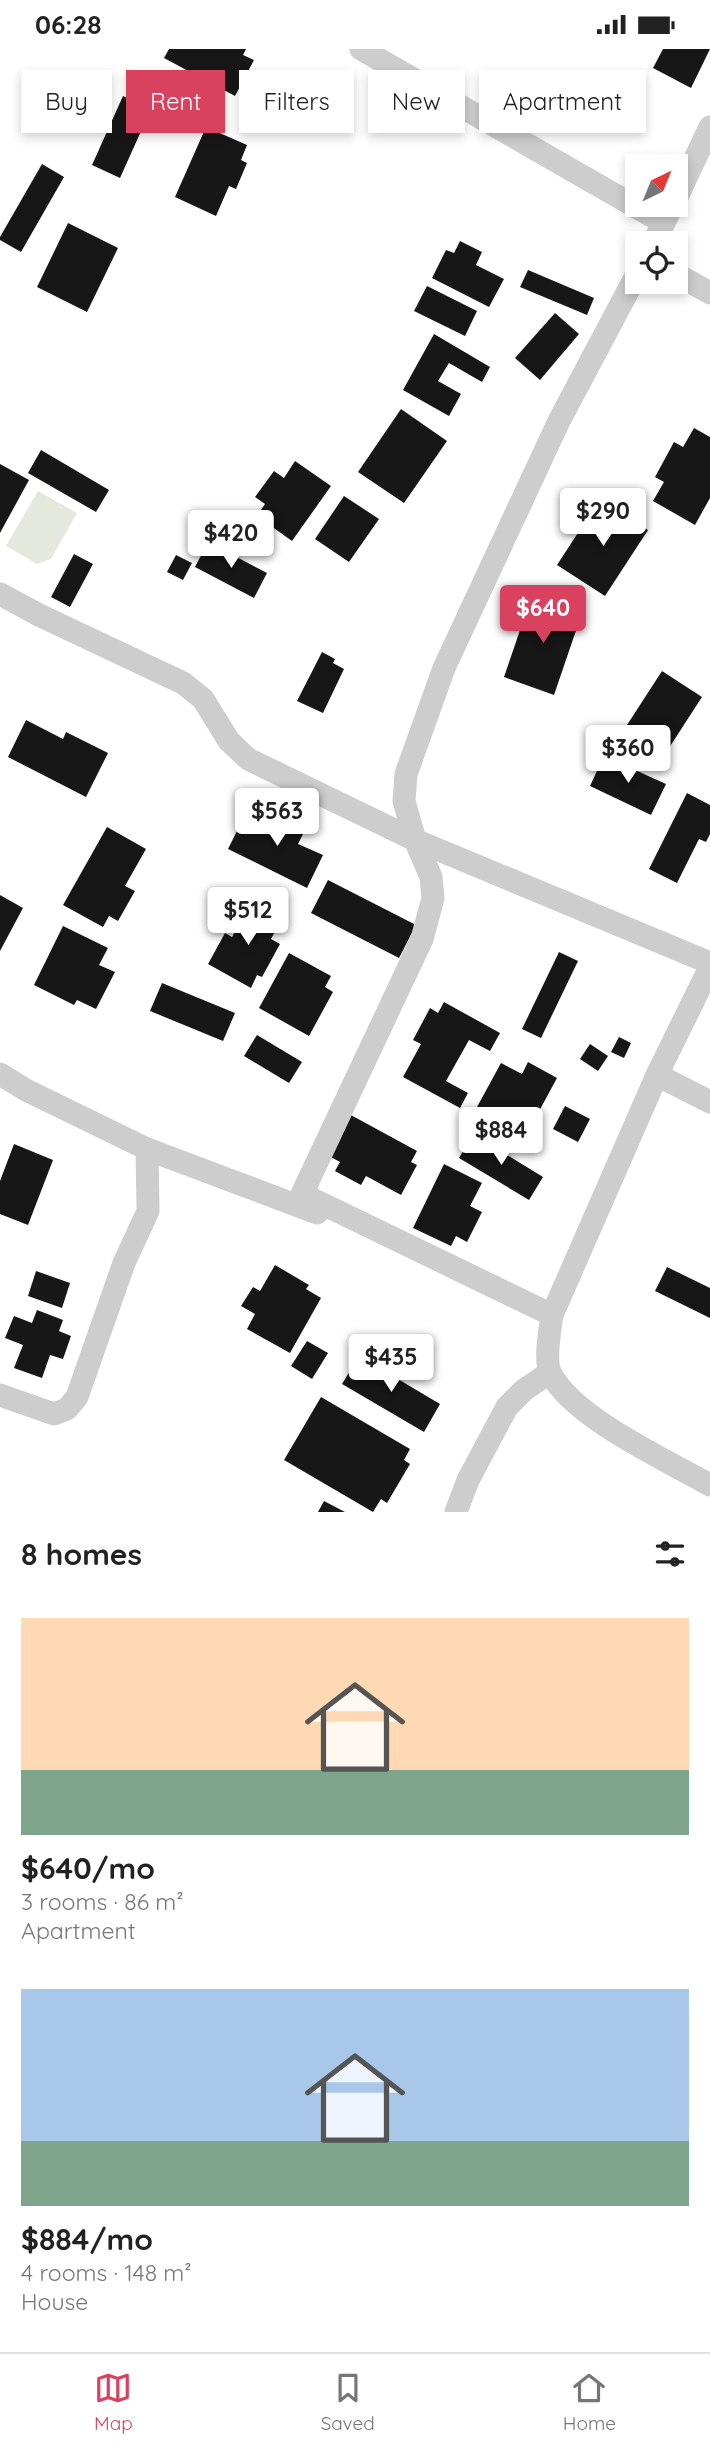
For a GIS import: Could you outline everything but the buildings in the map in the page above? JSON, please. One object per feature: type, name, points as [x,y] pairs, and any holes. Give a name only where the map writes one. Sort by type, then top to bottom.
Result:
[{"type":"street","points":[[361,49],[663,224]]},
{"type":"street","points":[[688,174],[710,127]]},
{"type":"street","points":[[688,281],[710,293]]},
{"type":"street","points":[[552,1315],[302,1194],[422,939],[433,898],[431,877],[415,840],[404,801],[406,773],[444,668],[559,421],[626,294]]},
{"type":"street","points":[[0,594],[183,683],[203,699],[229,741],[248,759],[415,840],[710,965],[657,1075],[552,1315],[549,1338],[550,1373],[577,1405],[612,1430],[710,1485]]},
{"type":"street","points":[[0,1074],[26,1090],[147,1149],[296,1204],[552,1315]]},
{"type":"street","points":[[657,1075],[710,1102]]},
{"type":"street","points":[[0,1395],[54,1414],[67,1409],[77,1397],[124,1263],[148,1211],[147,1149]]},
{"type":"street","points":[[456,1512],[468,1480],[507,1407],[524,1390],[550,1373]]},
{"type":"shaded area","points":[[38,491],[77,513],[51,559],[37,564],[6,546]]}]
